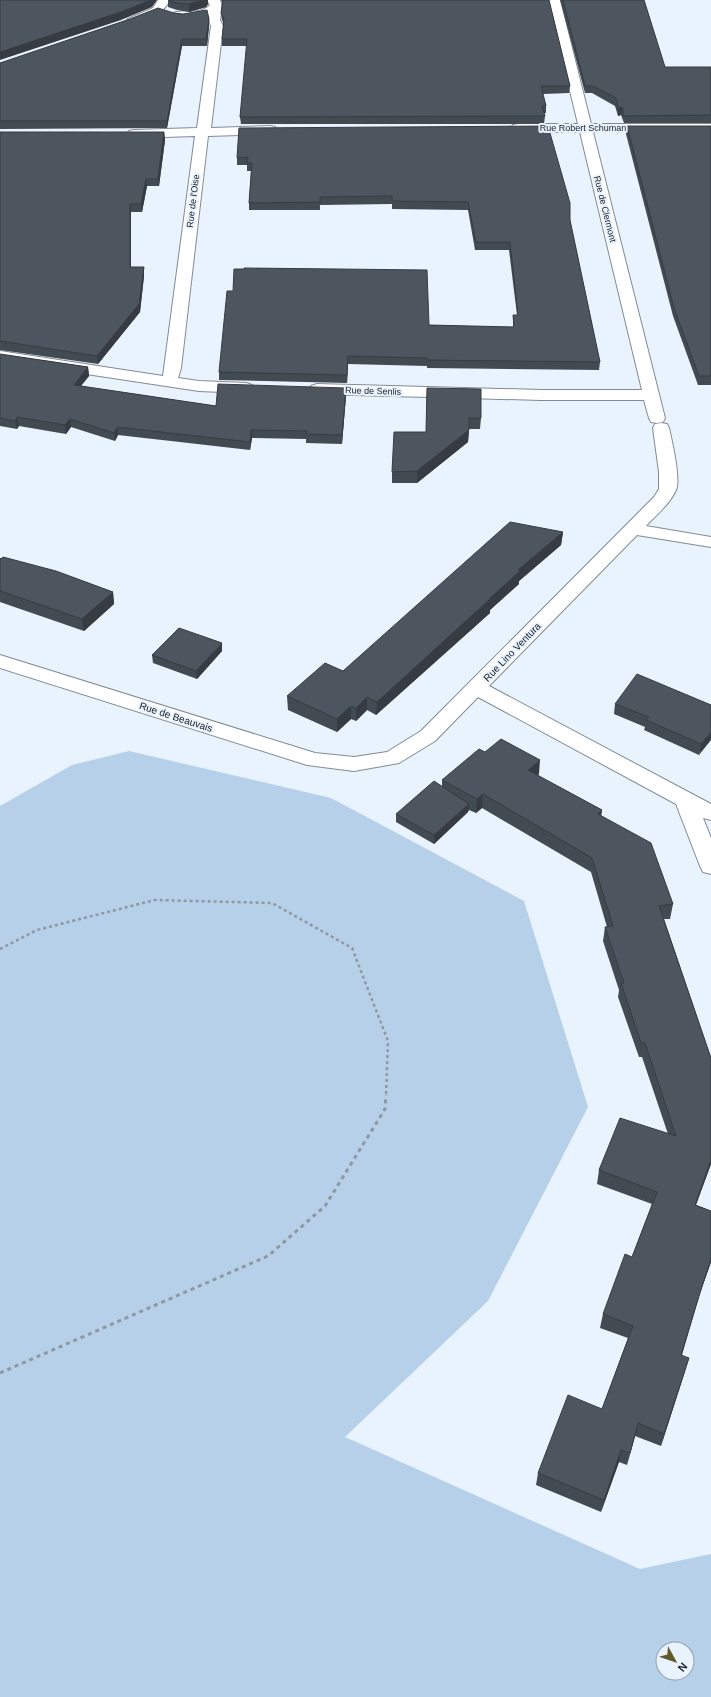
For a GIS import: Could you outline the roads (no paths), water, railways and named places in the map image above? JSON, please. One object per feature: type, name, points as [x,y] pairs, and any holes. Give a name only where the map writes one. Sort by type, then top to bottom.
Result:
[{"type":"street","name":"Rue de Clermont","points":[[554,0],[659,423]]},
{"type":"street","points":[[214,2],[206,13],[181,15],[150,18],[122,25],[163,4],[167,13],[181,15],[204,18],[214,22]]},
{"type":"street","name":"Rue de l'Oise","points":[[169,382],[173,368],[200,142],[203,132],[217,26],[214,22],[214,2]]},
{"type":"street","name":"Rue Robert Schuman","points":[[508,128],[711,128]]},
{"type":"street","points":[[124,134],[280,130]]},
{"type":"street","points":[[0,356],[199,386],[263,388]]},
{"type":"street","name":"Rue de Senlis","points":[[302,389],[564,396],[652,395]]},
{"type":"street","name":"Rue Lino Ventura","points":[[659,423],[668,472],[668,489],[660,501],[476,688],[711,813]]},
{"type":"street","points":[[632,529],[711,542]]},
{"type":"street","name":"Rue de Beauvais","points":[[0,661],[314,760],[354,764],[392,758],[422,740],[428,736],[476,688]]},
{"type":"street","points":[[686,799],[711,866]]}]
